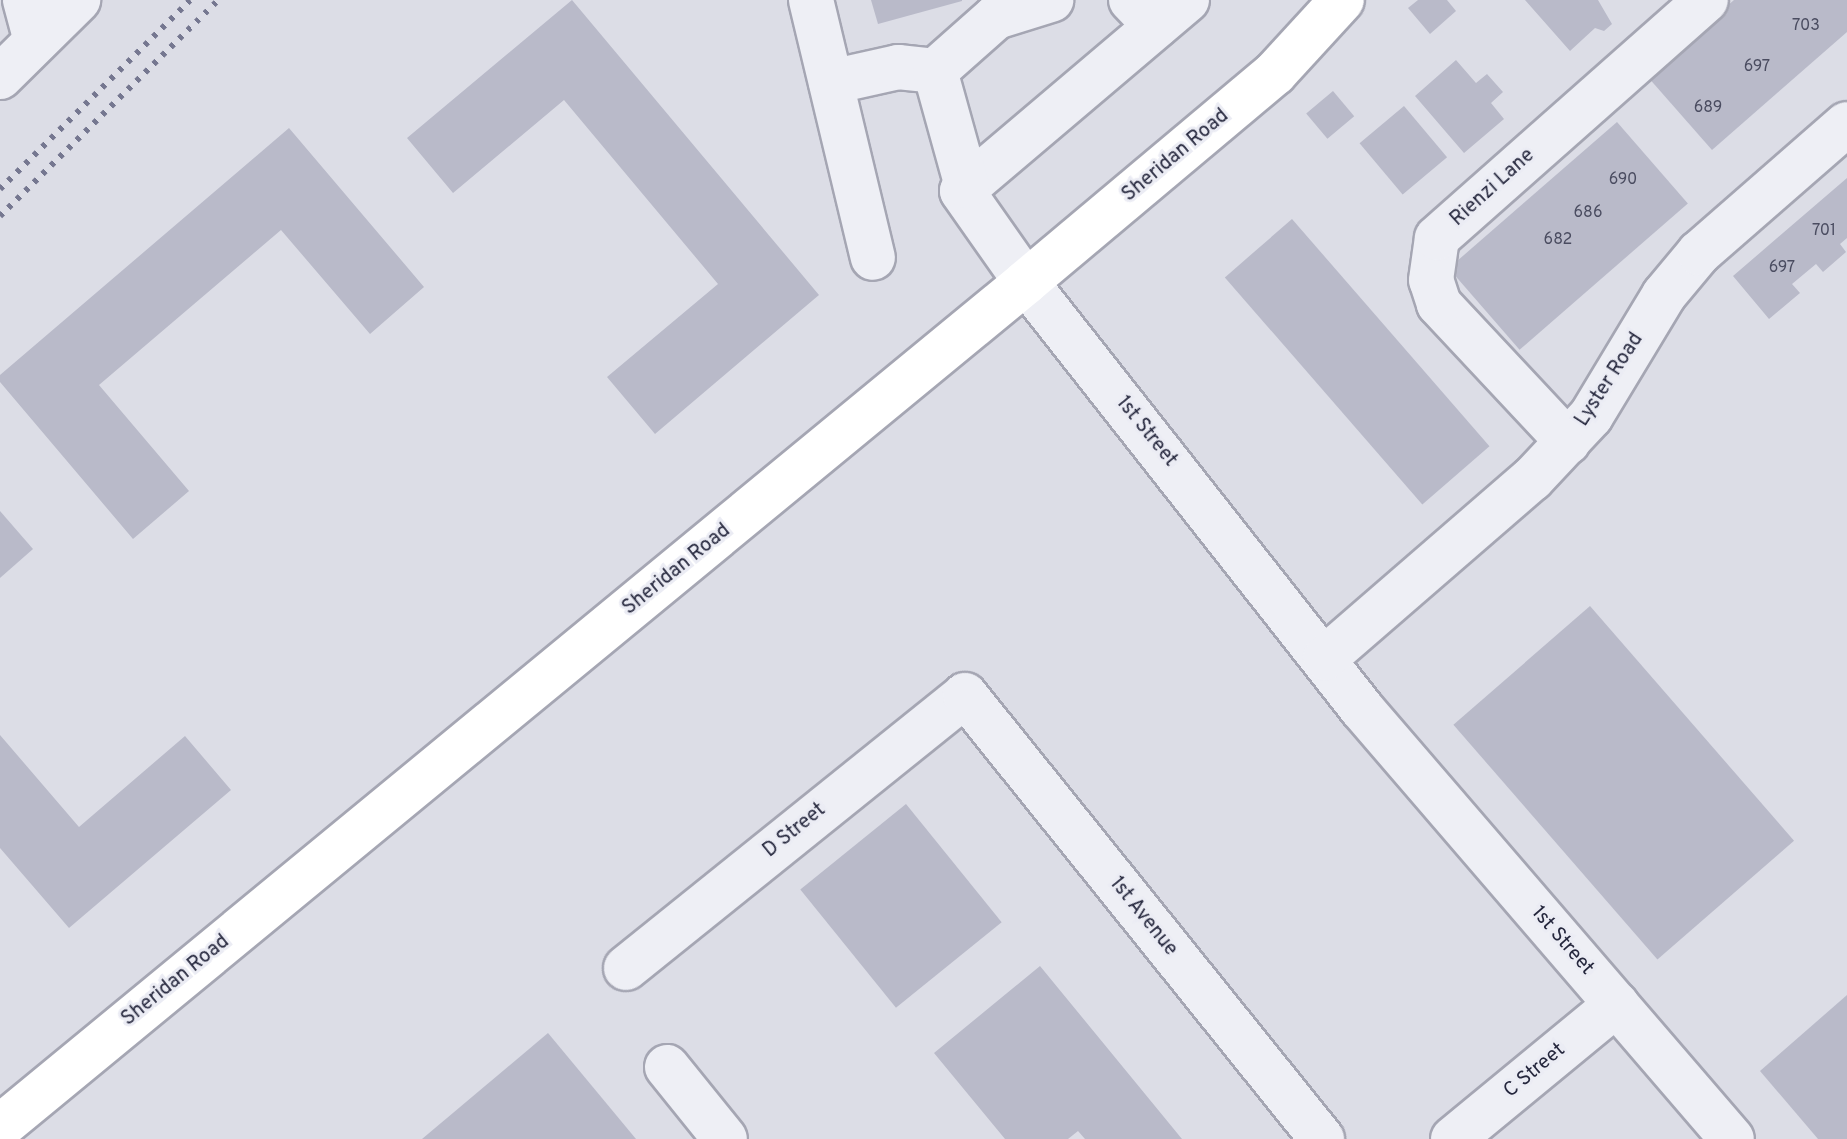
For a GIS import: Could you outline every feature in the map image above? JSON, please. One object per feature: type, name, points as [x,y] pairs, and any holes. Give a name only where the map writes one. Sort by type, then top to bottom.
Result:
[{"type":"main road","name":"Sheridan Road","points":[[0,1127],[1026,282],[1275,73],[1342,0]]},
{"type":"street","points":[[25,0],[36,41]]},
{"type":"street","points":[[0,77],[78,0]]},
{"type":"street","points":[[811,0],[873,258]]},
{"type":"street","points":[[831,82],[898,67],[935,71],[996,17],[1051,0]]},
{"type":"street","name":"Rienzi Lane","points":[[1568,442],[1439,304],[1431,280],[1437,238],[1706,0]]},
{"type":"street","points":[[935,71],[967,186],[1158,9]]},
{"type":"street","name":"Lyster Road","points":[[1325,658],[1568,442],[1591,416],[1664,295],[1699,253],[1847,124]]},
{"type":"street","name":"1st Street","points":[[967,186],[962,191],[1026,282],[1392,743],[1732,1139]]},
{"type":"street","name":"D Street","points":[[626,968],[965,695]]},
{"type":"street","name":"1st Avenue","points":[[965,695],[1322,1139]]},
{"type":"street","name":"C Street","points":[[1453,1139],[1617,1004]]},
{"type":"street","points":[[667,1067],[725,1139]]},
{"type":"building","points":[[572,0],[819,295],[655,434],[607,377],[718,284],[564,100],[453,193],[407,138]]},
{"type":"building","points":[[871,0],[962,0],[962,1],[878,24]]},
{"type":"building","points":[[1418,0],[1447,0],[1456,11],[1430,34],[1408,8]]},
{"type":"building","points":[[1525,0],[1598,0],[1612,24],[1604,31],[1595,28],[1570,51]]},
{"type":"building","points":[[1734,0],[1847,0],[1847,32],[1712,150],[1647,76]]},
{"type":"building","points":[[1456,60],[1476,83],[1487,74],[1503,92],[1491,103],[1504,119],[1464,153],[1415,96]]},
{"type":"building","points":[[1333,91],[1354,116],[1327,139],[1306,113]]},
{"type":"building","points":[[1404,106],[1447,157],[1403,195],[1360,143]]},
{"type":"building","points":[[1617,122],[1688,204],[1520,350],[1449,268]]},
{"type":"building","points":[[289,128],[424,287],[370,334],[281,230],[99,385],[189,491],[133,539],[0,382],[0,375]]},
{"type":"building","points":[[1847,178],[1847,238],[1840,244],[1846,252],[1823,272],[1816,264],[1792,284],[1800,293],[1769,319],[1733,276]]},
{"type":"building","points":[[1292,219],[1489,446],[1422,505],[1225,277]]},
{"type":"building","points":[[0,511],[33,549],[0,578]]},
{"type":"building","points":[[1590,606],[1794,841],[1657,959],[1453,725]]},
{"type":"building","points":[[0,735],[79,827],[185,736],[231,790],[69,928],[0,848]]},
{"type":"building","points":[[906,804],[1002,922],[896,1008],[800,890]]},
{"type":"building","points":[[1040,966],[1182,1139],[1085,1139],[1078,1131],[1068,1139],[1005,1139],[934,1053]]},
{"type":"building","points":[[1847,995],[1847,1139],[1818,1139],[1760,1071]]},
{"type":"building","points":[[548,1033],[636,1139],[422,1139]]},
{"type":"railway","points":[[0,189],[190,0]]},
{"type":"railway","points":[[0,216],[218,0]]}]
